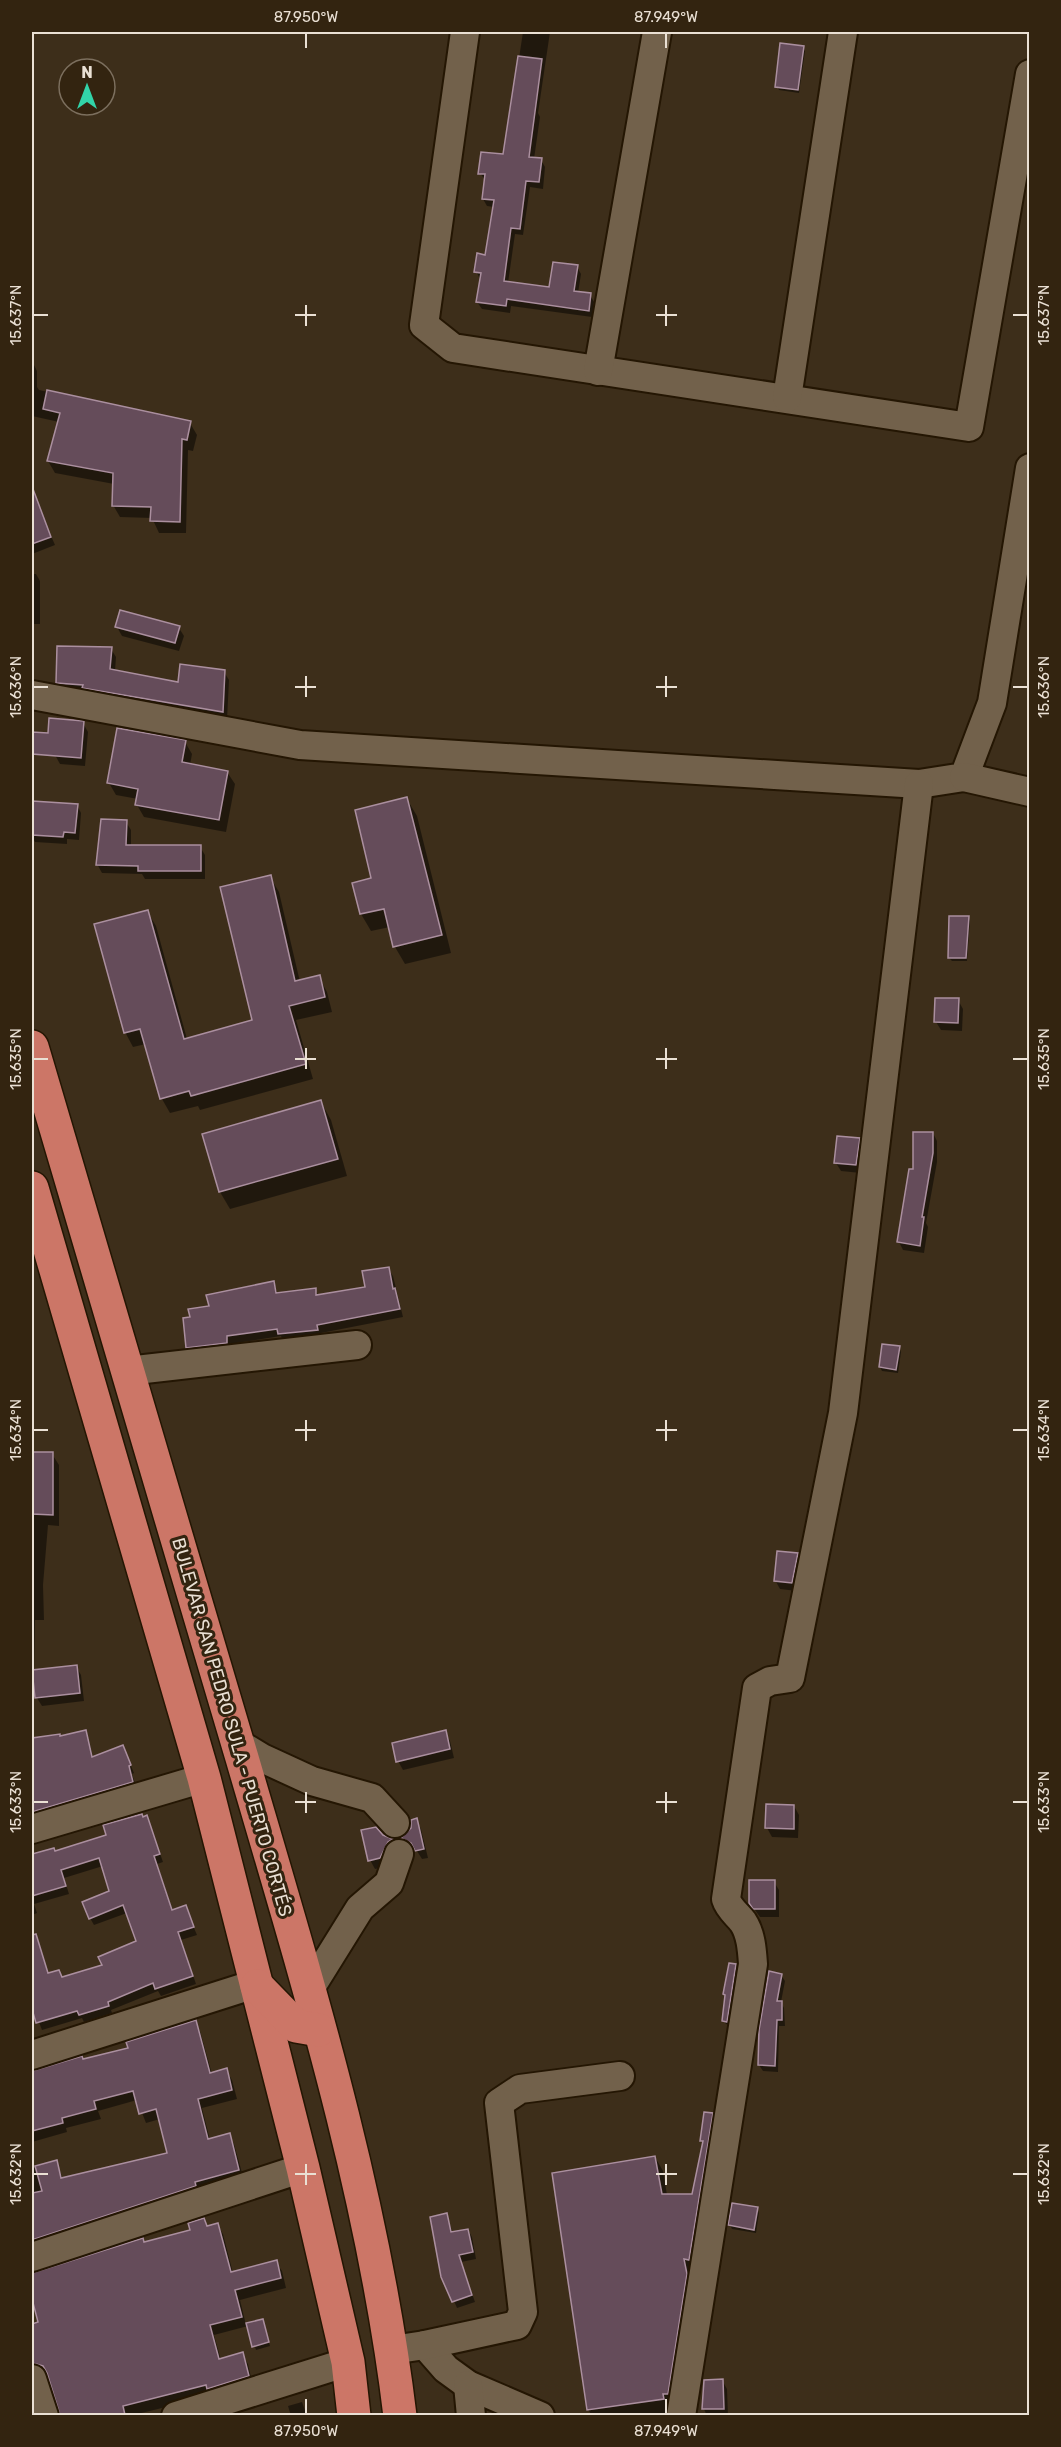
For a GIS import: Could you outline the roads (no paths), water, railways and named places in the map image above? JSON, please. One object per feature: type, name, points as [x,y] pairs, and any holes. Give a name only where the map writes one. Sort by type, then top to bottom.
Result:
[{"type":"highway","name":"BULEVAR SAN PEDRO SULA - PUERTO CORTÉS","points":[[32,1047],[309,1990],[354,2162],[392,2350],[400,2415]]},
{"type":"highway","points":[[32,1188],[204,1778],[303,2168],[348,2362],[354,2415]]},
{"type":"highway","points":[[255,1984],[296,2026],[319,2030]]},
{"type":"highway","points":[[284,2091],[318,2098],[344,2124]]},
{"type":"street","points":[[465,32],[424,325],[453,348],[969,427],[1029,74]]},
{"type":"street","points":[[598,371],[657,32]]},
{"type":"street","points":[[787,398],[843,32]]},
{"type":"street","points":[[964,777],[992,703],[1029,468]]},
{"type":"street","points":[[32,695],[300,745],[919,784],[964,777],[1029,792]]},
{"type":"street","points":[[681,2415],[753,1964],[748,1932],[728,1906],[726,1899],[757,1689],[770,1681],[790,1678],[843,1413],[919,784]]},
{"type":"street","points":[[127,1371],[357,1345]]},
{"type":"street","points":[[237,1743],[262,1758],[312,1781],[372,1798],[395,1823]]},
{"type":"street","points":[[32,1829],[204,1778]]},
{"type":"street","points":[[309,1990],[360,1908],[389,1883],[399,1854]]},
{"type":"street","points":[[32,2055],[255,1984]]},
{"type":"street","points":[[392,2350],[517,2325],[523,2312],[499,2103],[520,2088],[620,2076]]},
{"type":"street","points":[[32,2257],[303,2168]]},
{"type":"street","points":[[425,2345],[446,2369],[468,2385],[540,2415]]},
{"type":"street","points":[[176,2415],[348,2362]]},
{"type":"street","points":[[32,2379],[44,2415]]},
{"type":"street","points":[[468,2385],[471,2415]]}]
